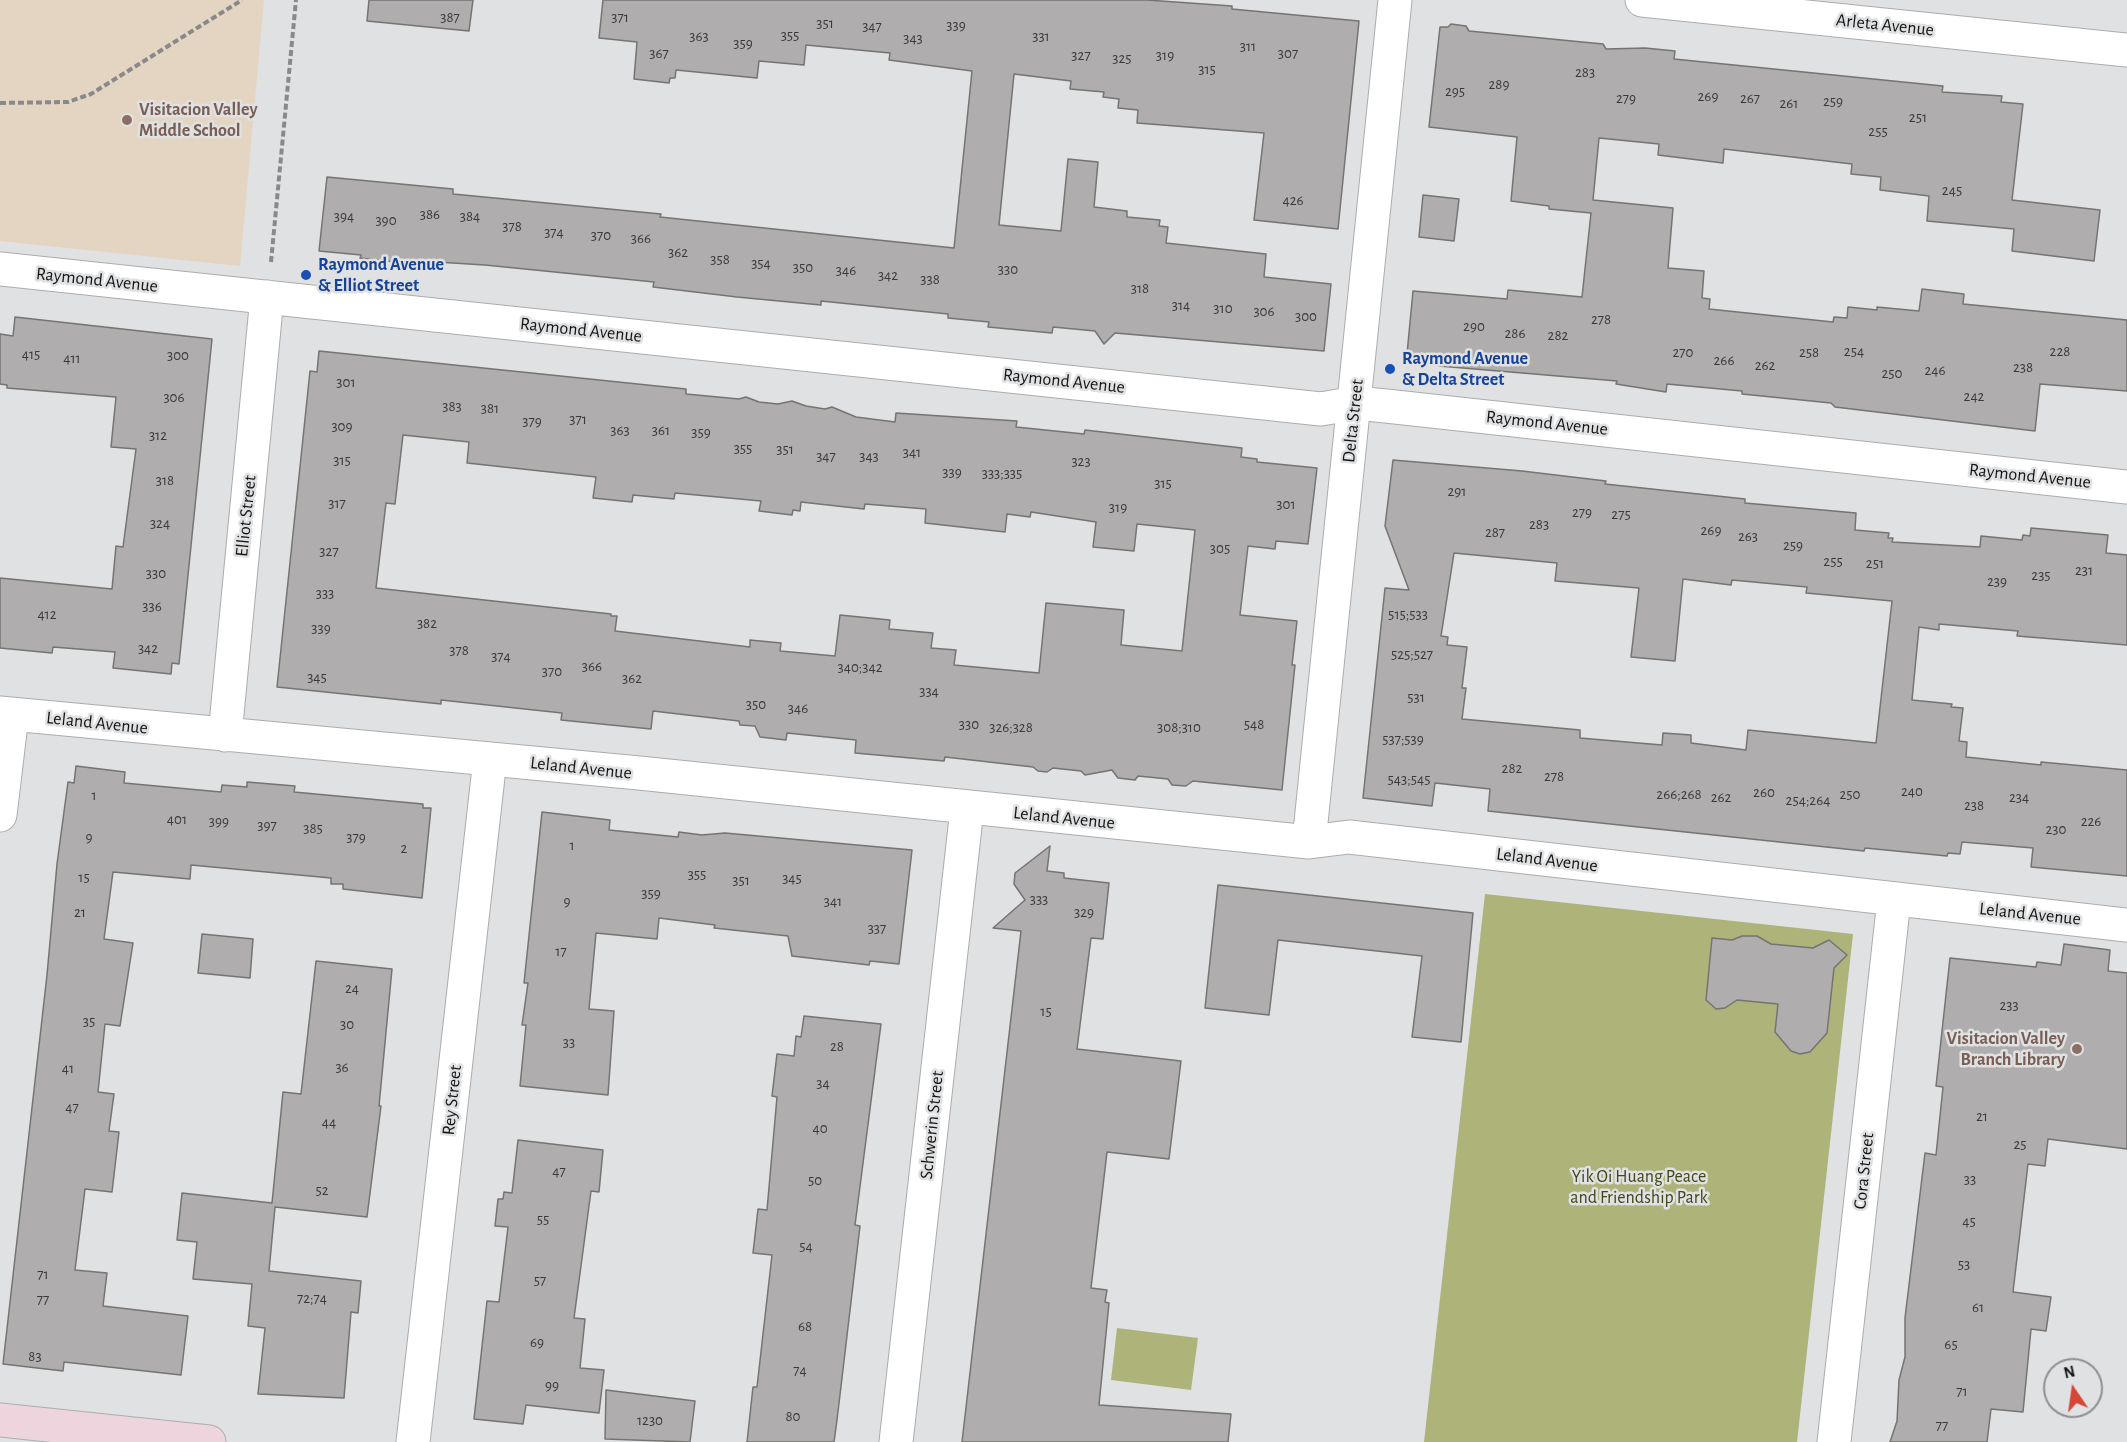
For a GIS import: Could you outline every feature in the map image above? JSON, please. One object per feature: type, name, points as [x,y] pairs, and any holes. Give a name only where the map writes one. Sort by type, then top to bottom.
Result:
[{"type":"street","name":"Delta Street","points":[[1309,842],[1395,0]]},
{"type":"street","name":"Arleta Avenue","points":[[1642,0],[2127,50]]},
{"type":"street","name":"Raymond Avenue","points":[[0,269],[1321,409],[1355,403],[2127,487]]},
{"type":"street","name":"Elliot Street","points":[[225,735],[267,297]]},
{"type":"street","name":"Leland Avenue","points":[[6,714],[490,759],[1309,842],[1349,837],[2127,925]]},
{"type":"street","points":[[0,815],[6,714]]},
{"type":"street","name":"Rey Street","points":[[413,1442],[490,759]]},
{"type":"street","name":"Schwerin Street","points":[[896,1442],[968,809]]},
{"type":"street","name":"Cora Street","points":[[1834,1442],[1894,900]]},
{"type":"street","points":[[0,1420],[209,1442]]},
{"type":"path","points":[[0,103],[68,102],[91,94],[242,0]]},
{"type":"path","points":[[267,297],[296,0]]},
{"type":"shaded area","name":"Visitacion Valley Middle School","points":[[0,0],[264,0],[240,266],[0,241]]},
{"type":"green space","name":"Yik Oi Huang Peace and Friendship Park","points":[[1485,894],[1853,934],[1797,1442],[1424,1442]]},
{"type":"green space","points":[[1117,1328],[1198,1338],[1191,1390],[1111,1380]]},
{"type":"building","points":[[369,0],[473,0],[469,31],[367,21]]},
{"type":"building","points":[[603,0],[1147,0],[1232,6],[1232,9],[1359,21],[1338,229],[1254,220],[1264,133],[1137,123],[1138,110],[1118,108],[1119,99],[1103,97],[1104,92],[1070,89],[1071,81],[1014,74],[999,225],[1061,231],[1068,159],[1098,162],[1094,207],[1127,211],[1127,217],[1160,220],[1159,226],[1168,227],[1166,243],[1266,254],[1264,277],[1331,284],[1324,351],[1115,333],[1104,344],[1095,331],[1053,327],[1052,333],[988,327],[989,322],[948,318],[948,314],[821,301],[821,305],[737,297],[653,287],[654,282],[485,265],[404,260],[404,263],[360,258],[361,255],[319,251],[327,177],[453,189],[453,194],[661,214],[660,217],[954,248],[972,71],[889,60],[890,53],[806,45],[804,65],[759,61],[757,78],[676,70],[675,78],[670,78],[669,83],[634,79],[637,42],[599,38]]},
{"type":"building","points":[[1451,24],[1466,26],[1469,31],[1603,44],[1606,49],[1645,48],[1675,51],[1674,59],[1943,86],[1942,92],[2002,96],[2001,102],[2023,104],[2012,200],[2100,210],[2094,261],[2012,251],[2014,229],[1927,221],[1929,196],[1880,190],[1881,177],[1851,174],[1852,164],[1724,149],[1723,163],[1658,155],[1659,144],[1599,138],[1593,200],[1673,208],[1668,268],[1704,271],[1702,298],[1710,299],[1709,309],[1833,322],[1834,317],[1847,318],[1848,307],[1919,311],[1922,289],[1964,294],[1963,304],[2127,320],[2127,391],[2040,384],[2035,431],[1835,407],[1831,403],[1742,394],[1742,391],[1667,384],[1666,392],[1616,384],[1617,381],[1439,366],[1440,358],[1407,354],[1413,291],[1507,299],[1508,290],[1582,297],[1591,213],[1549,209],[1549,206],[1511,201],[1517,137],[1429,127],[1440,27],[1448,27]]},
{"type":"building","points":[[1423,195],[1459,199],[1454,241],[1419,237]]},
{"type":"building","points":[[15,317],[212,339],[179,664],[172,663],[171,674],[113,668],[115,652],[53,647],[52,653],[0,648],[0,578],[112,589],[116,546],[123,547],[136,449],[111,447],[116,397],[7,388],[7,385],[0,384],[0,334],[13,336]]},
{"type":"building","points":[[319,351],[686,389],[686,394],[739,399],[746,397],[759,402],[778,404],[792,401],[825,409],[832,407],[856,417],[895,422],[896,413],[1017,421],[1016,427],[1084,434],[1085,430],[1242,448],[1241,457],[1257,459],[1257,462],[1317,468],[1308,544],[1276,541],[1275,549],[1248,546],[1240,615],[1297,621],[1292,665],[1295,665],[1282,790],[1193,781],[1186,786],[1172,785],[1168,779],[1138,776],[1135,780],[1118,778],[1112,770],[1085,775],[1081,771],[1053,768],[1047,772],[1038,771],[1033,767],[945,757],[944,761],[855,753],[856,740],[787,733],[786,740],[760,737],[755,726],[740,725],[739,721],[653,711],[651,729],[561,720],[562,713],[441,700],[441,704],[277,687],[310,371],[317,372]],"holes":[[[403,435],[469,442],[467,463],[596,477],[593,498],[632,502],[633,495],[674,499],[675,493],[761,501],[759,511],[792,515],[793,510],[800,511],[801,502],[864,509],[865,504],[926,509],[925,523],[1005,532],[1007,514],[1030,517],[1031,512],[1096,522],[1093,547],[1134,551],[1137,524],[1195,530],[1182,651],[1121,645],[1124,610],[1046,603],[1039,673],[954,665],[956,650],[931,648],[933,633],[889,629],[890,620],[840,615],[835,656],[780,651],[781,643],[750,640],[750,647],[615,631],[617,616],[611,616],[611,614],[376,588],[386,503],[395,504]]]},
{"type":"building","points":[[1393,460],[1522,471],[1606,481],[1605,484],[1745,499],[1745,503],[1856,513],[1855,530],[1889,533],[1888,538],[1893,538],[1892,542],[1980,547],[1981,536],[2022,540],[2023,535],[2030,536],[2031,528],[2108,535],[2106,553],[2127,555],[2127,645],[2017,636],[2018,631],[1939,624],[1939,630],[1919,627],[1912,700],[1952,704],[1951,707],[1963,708],[1959,741],[1967,742],[1966,757],[2041,765],[2041,762],[2127,770],[2127,876],[2031,867],[2033,848],[1962,842],[1960,854],[1948,853],[1947,856],[1865,848],[1864,851],[1488,811],[1490,789],[1435,783],[1432,806],[1363,798],[1385,588],[1409,590],[1385,526]],"holes":[[[1454,553],[1557,563],[1555,581],[1639,588],[1631,657],[1675,661],[1683,579],[1731,585],[1732,580],[1807,587],[1806,593],[1892,601],[1876,743],[1748,730],[1746,750],[1691,743],[1691,735],[1663,733],[1662,745],[1580,738],[1580,730],[1462,719],[1466,688],[1462,688],[1467,647],[1447,645],[1448,637],[1441,636]]]},
{"type":"building","points":[[76,766],[125,772],[124,783],[221,792],[222,785],[247,787],[247,782],[295,786],[294,792],[423,804],[423,808],[431,808],[422,898],[343,889],[343,884],[331,884],[331,878],[191,865],[190,879],[113,872],[104,939],[133,943],[120,1026],[105,1024],[98,1092],[114,1094],[109,1131],[119,1132],[112,1192],[85,1189],[75,1270],[107,1273],[103,1306],[188,1316],[181,1375],[64,1362],[63,1371],[3,1364],[47,975],[57,864],[68,782],[74,783]]},
{"type":"building","points":[[542,812],[610,820],[609,830],[678,837],[679,832],[702,835],[725,833],[912,850],[899,964],[870,961],[869,965],[792,956],[788,936],[714,928],[715,925],[659,918],[657,939],[596,933],[589,1009],[614,1011],[608,1095],[520,1086],[526,1025],[522,1025],[528,983],[524,983]]},
{"type":"building","points":[[1050,846],[1047,871],[1064,873],[1064,878],[1109,883],[1103,939],[1091,938],[1077,1049],[1181,1061],[1169,1159],[1107,1152],[1091,1288],[1107,1290],[1105,1302],[1109,1303],[1099,1405],[1231,1414],[1228,1442],[962,1442],[1021,931],[993,928],[1025,900],[1014,884],[1015,873]]},
{"type":"building","points":[[1218,885],[1473,913],[1461,1042],[1412,1037],[1422,956],[1278,940],[1269,1015],[1205,1008]]},
{"type":"building","points":[[202,934],[253,939],[250,978],[198,973]]},
{"type":"building","points":[[1742,936],[1757,936],[1771,944],[1813,948],[1829,940],[1847,955],[1834,968],[1827,1033],[1810,1052],[1800,1054],[1791,1051],[1775,1032],[1778,1004],[1737,1000],[1725,1008],[1716,1009],[1706,1000],[1712,938],[1732,940]]},
{"type":"building","points":[[2064,944],[2110,950],[2108,971],[2127,973],[2127,1149],[2048,1139],[2045,1166],[2028,1164],[2013,1292],[2051,1297],[2046,1331],[2031,1329],[2023,1412],[1991,1409],[1987,1442],[1890,1442],[1897,1421],[1899,1380],[1905,1357],[1905,1318],[1925,1153],[1936,1155],[1943,1087],[1936,1086],[1950,958],[2036,967],[2037,962],[2061,965]]},
{"type":"building","points":[[316,961],[392,969],[379,1106],[381,1106],[367,1217],[275,1207],[269,1271],[361,1281],[358,1313],[351,1312],[344,1398],[258,1394],[265,1328],[248,1326],[252,1284],[193,1279],[197,1242],[177,1240],[182,1193],[272,1203],[283,1092],[301,1094]]},
{"type":"building","points":[[804,1016],[881,1024],[855,1225],[860,1226],[837,1420],[834,1442],[747,1442],[753,1387],[757,1387],[772,1255],[753,1253],[758,1209],[767,1210],[777,1097],[772,1096],[777,1054],[794,1056],[796,1036],[801,1037]]},
{"type":"building","points":[[518,1140],[603,1150],[599,1192],[591,1191],[574,1318],[585,1319],[580,1368],[604,1370],[599,1413],[526,1405],[523,1424],[474,1419],[487,1301],[499,1302],[508,1227],[495,1226],[498,1199],[503,1199],[504,1192],[512,1193]]},
{"type":"building","points":[[606,1390],[695,1401],[690,1442],[605,1439]]},
{"type":"place","name":"Visitacion Valley Middle School","points":[[127,120]]},
{"type":"place","name":"Raymond Avenue & Elliot Street","points":[[306,275]]},
{"type":"place","name":"Raymond Avenue & Delta Street","points":[[1390,369]]},
{"type":"place","name":"Visitacion Valley Branch Library","points":[[2077,1049]]}]
